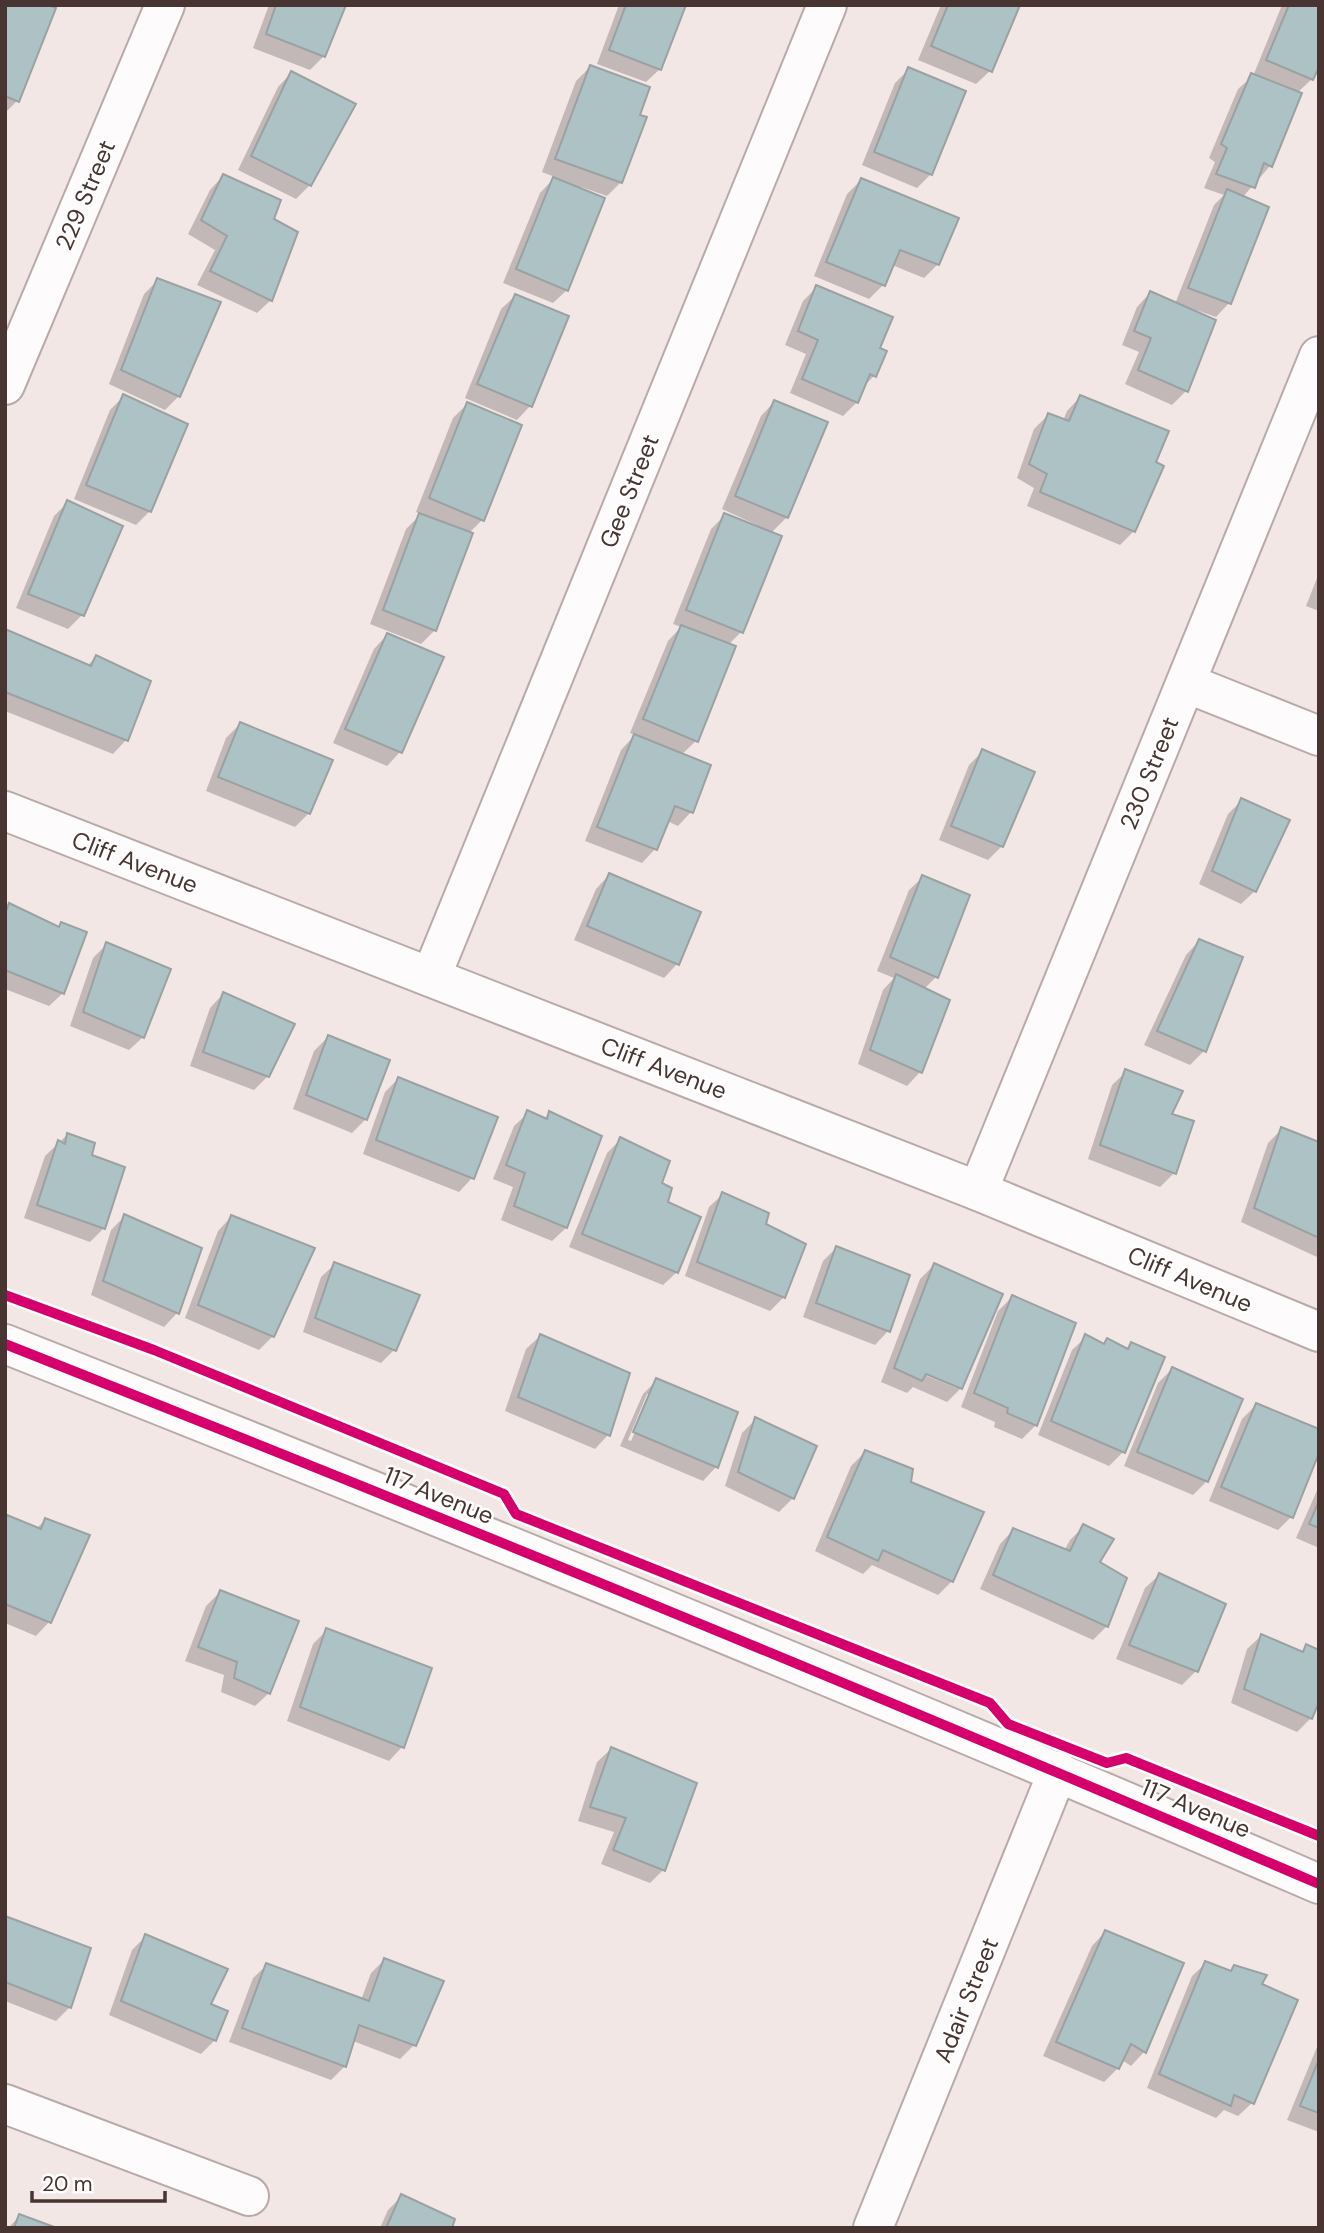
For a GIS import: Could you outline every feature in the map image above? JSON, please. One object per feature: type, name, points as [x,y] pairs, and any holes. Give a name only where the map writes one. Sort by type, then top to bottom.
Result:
[{"type":"street","name":"229 Street","points":[[5,385],[165,5]]},
{"type":"street","name":"Gee Street","points":[[431,977],[827,5]]},
{"type":"street","name":"230 Street","points":[[978,1191],[1319,356]]},
{"type":"street","points":[[1186,683],[1319,736]]},
{"type":"street","name":"Cliff Avenue","points":[[5,811],[978,1191],[1319,1332]]},
{"type":"street","name":"117 Avenue","points":[[5,1344],[300,1461],[1058,1771],[1319,1884]]},
{"type":"street","name":"Adair Street","points":[[873,2228],[1058,1771]]},
{"type":"street","points":[[5,2104],[249,2196]]},
{"type":"building","points":[[5,5],[49,5],[56,8],[19,102],[5,96]]},
{"type":"building","points":[[276,5],[346,5],[325,57],[266,34]]},
{"type":"building","points":[[626,5],[686,5],[661,70],[609,50]]},
{"type":"building","points":[[948,5],[1020,5],[992,72],[931,46]]},
{"type":"building","points":[[1289,5],[1319,5],[1319,67],[1313,80],[1266,60]]},
{"type":"building","points":[[590,65],[650,87],[640,115],[647,117],[622,183],[555,159]]},
{"type":"building","points":[[908,67],[966,91],[932,175],[874,152]]},
{"type":"building","points":[[291,71],[356,104],[311,186],[251,156]]},
{"type":"building","points":[[1251,73],[1302,93],[1272,167],[1264,163],[1255,188],[1216,174],[1227,148],[1221,144]]},
{"type":"building","points":[[223,174],[281,200],[274,219],[298,232],[272,301],[210,271],[227,236],[201,220]]},
{"type":"building","points":[[553,177],[605,198],[568,291],[516,269]]},
{"type":"building","points":[[861,178],[959,218],[939,265],[900,250],[885,286],[826,262]]},
{"type":"building","points":[[1227,189],[1269,207],[1231,304],[1188,288]]},
{"type":"building","points":[[157,278],[221,302],[180,397],[121,370]]},
{"type":"building","points":[[816,285],[893,317],[880,348],[887,351],[876,377],[870,374],[858,403],[802,379],[818,340],[798,331]]},
{"type":"building","points":[[1150,291],[1216,320],[1188,392],[1138,370],[1151,338],[1134,331]]},
{"type":"building","points":[[515,294],[569,316],[532,407],[477,384]]},
{"type":"building","points":[[123,394],[188,424],[151,512],[86,485]]},
{"type":"building","points":[[1080,395],[1169,431],[1156,462],[1164,466],[1135,532],[1040,492],[1047,474],[1029,464],[1048,413],[1069,421]]},
{"type":"building","points":[[774,400],[828,422],[788,518],[735,496]]},
{"type":"building","points":[[467,402],[522,425],[484,521],[429,498]]},
{"type":"building","points":[[67,500],[123,526],[84,616],[28,594]]},
{"type":"building","points":[[419,513],[473,533],[436,631],[383,610]]},
{"type":"building","points":[[724,513],[782,536],[743,633],[686,610]]},
{"type":"building","points":[[681,625],[736,646],[698,742],[643,719]]},
{"type":"building","points":[[5,629],[91,666],[96,655],[151,681],[128,741],[5,692]]},
{"type":"building","points":[[387,633],[444,657],[402,753],[345,729]]},
{"type":"building","points":[[240,722],[333,760],[310,814],[218,777]]},
{"type":"building","points":[[634,734],[711,765],[693,813],[675,806],[657,850],[597,827]]},
{"type":"building","points":[[982,749],[1035,772],[1003,847],[951,826]]},
{"type":"building","points":[[1241,798],[1290,820],[1256,892],[1212,871]]},
{"type":"building","points":[[609,873],[701,912],[679,965],[587,926]]},
{"type":"building","points":[[922,875],[970,895],[938,978],[890,957]]},
{"type":"building","points":[[9,903],[59,927],[61,922],[87,932],[64,994],[5,970],[5,914]]},
{"type":"building","points":[[1199,939],[1243,957],[1206,1052],[1157,1031]]},
{"type":"building","points":[[106,942],[171,969],[144,1038],[83,1012]]},
{"type":"building","points":[[896,974],[950,1000],[922,1073],[870,1050]]},
{"type":"building","points":[[223,992],[295,1024],[269,1077],[203,1052]]},
{"type":"building","points":[[328,1035],[390,1060],[367,1120],[306,1095]]},
{"type":"building","points":[[1125,1069],[1183,1091],[1172,1114],[1194,1121],[1176,1174],[1100,1145]]},
{"type":"building","points":[[398,1077],[498,1117],[474,1179],[376,1140]]},
{"type":"building","points":[[527,1110],[547,1119],[549,1111],[602,1136],[567,1228],[514,1206],[525,1173],[506,1165]]},
{"type":"building","points":[[1281,1127],[1319,1142],[1319,1238],[1254,1208]]},
{"type":"building","points":[[67,1133],[95,1143],[92,1155],[125,1167],[105,1229],[37,1205],[58,1140],[65,1144]]},
{"type":"building","points":[[620,1137],[670,1161],[662,1183],[672,1188],[668,1202],[701,1217],[678,1273],[582,1234]]},
{"type":"building","points":[[722,1192],[769,1213],[766,1224],[806,1244],[785,1298],[697,1262]]},
{"type":"building","points":[[124,1214],[202,1248],[179,1314],[103,1281]]},
{"type":"building","points":[[231,1215],[315,1248],[274,1337],[198,1305]]},
{"type":"building","points":[[836,1246],[910,1275],[890,1332],[816,1303]]},
{"type":"building","points":[[334,1262],[420,1295],[396,1351],[315,1318]]},
{"type":"building","points":[[934,1263],[1003,1294],[962,1389],[926,1374],[922,1381],[894,1368]]},
{"type":"building","points":[[1012,1295],[1076,1323],[1037,1426],[1007,1413],[1008,1408],[974,1393]]},
{"type":"building","points":[[540,1334],[630,1373],[610,1436],[518,1397]]},
{"type":"building","points":[[1085,1334],[1104,1344],[1107,1338],[1128,1349],[1131,1342],[1165,1357],[1125,1453],[1051,1421]]},
{"type":"building","points":[[1172,1367],[1243,1399],[1208,1482],[1137,1452]]},
{"type":"building","points":[[656,1378],[738,1412],[718,1468],[633,1432]]},
{"type":"building","points":[[1256,1403],[1319,1429],[1319,1453],[1293,1518],[1221,1487]]},
{"type":"building","points":[[755,1417],[817,1446],[794,1499],[738,1472]]},
{"type":"building","points":[[865,1450],[913,1469],[911,1482],[984,1512],[953,1582],[883,1550],[878,1561],[827,1537]]},
{"type":"building","points":[[1319,1501],[1319,1528],[1309,1524]]},
{"type":"building","points":[[7,1515],[41,1529],[45,1518],[90,1535],[51,1623],[5,1604]]},
{"type":"building","points":[[1083,1524],[1114,1539],[1100,1562],[1127,1578],[1108,1627],[993,1575],[1013,1528],[1070,1551]]},
{"type":"building","points":[[1159,1573],[1226,1604],[1198,1672],[1129,1645]]},
{"type":"building","points":[[220,1590],[299,1621],[270,1694],[234,1678],[237,1662],[198,1647]]},
{"type":"building","points":[[326,1628],[432,1668],[404,1748],[300,1707]]},
{"type":"building","points":[[1261,1634],[1303,1652],[1306,1644],[1319,1650],[1319,1702],[1312,1719],[1244,1689]]},
{"type":"building","points":[[611,1747],[697,1783],[665,1871],[613,1850],[626,1818],[590,1807]]},
{"type":"building","points":[[5,1916],[91,1948],[71,2008],[5,1982]]},
{"type":"building","points":[[1105,1930],[1184,1963],[1146,2053],[1131,2044],[1119,2069],[1056,2042]]},
{"type":"building","points":[[145,1934],[228,1969],[211,2004],[228,2011],[216,2041],[121,2001]]},
{"type":"building","points":[[384,1958],[444,1981],[416,2046],[359,2025],[346,2067],[242,2028],[266,1963],[369,2001]]},
{"type":"building","points":[[1205,1961],[1231,1971],[1234,1965],[1267,1975],[1262,1984],[1298,2000],[1254,2104],[1234,2095],[1231,2106],[1159,2074]]},
{"type":"building","points":[[1319,2059],[1319,2113],[1300,2106]]},
{"type":"building","points":[[401,2194],[455,2219],[452,2228],[386,2228]]},
{"type":"building","points":[[19,2214],[57,2228],[14,2228]]},
{"type":"cycle path","points":[[5,1295],[154,1350],[504,1494],[516,1514],[990,1703],[1008,1724],[1107,1763],[1126,1758],[1319,1836]]},
{"type":"cycle path","points":[[5,1344],[664,1609],[1319,1884]]}]
